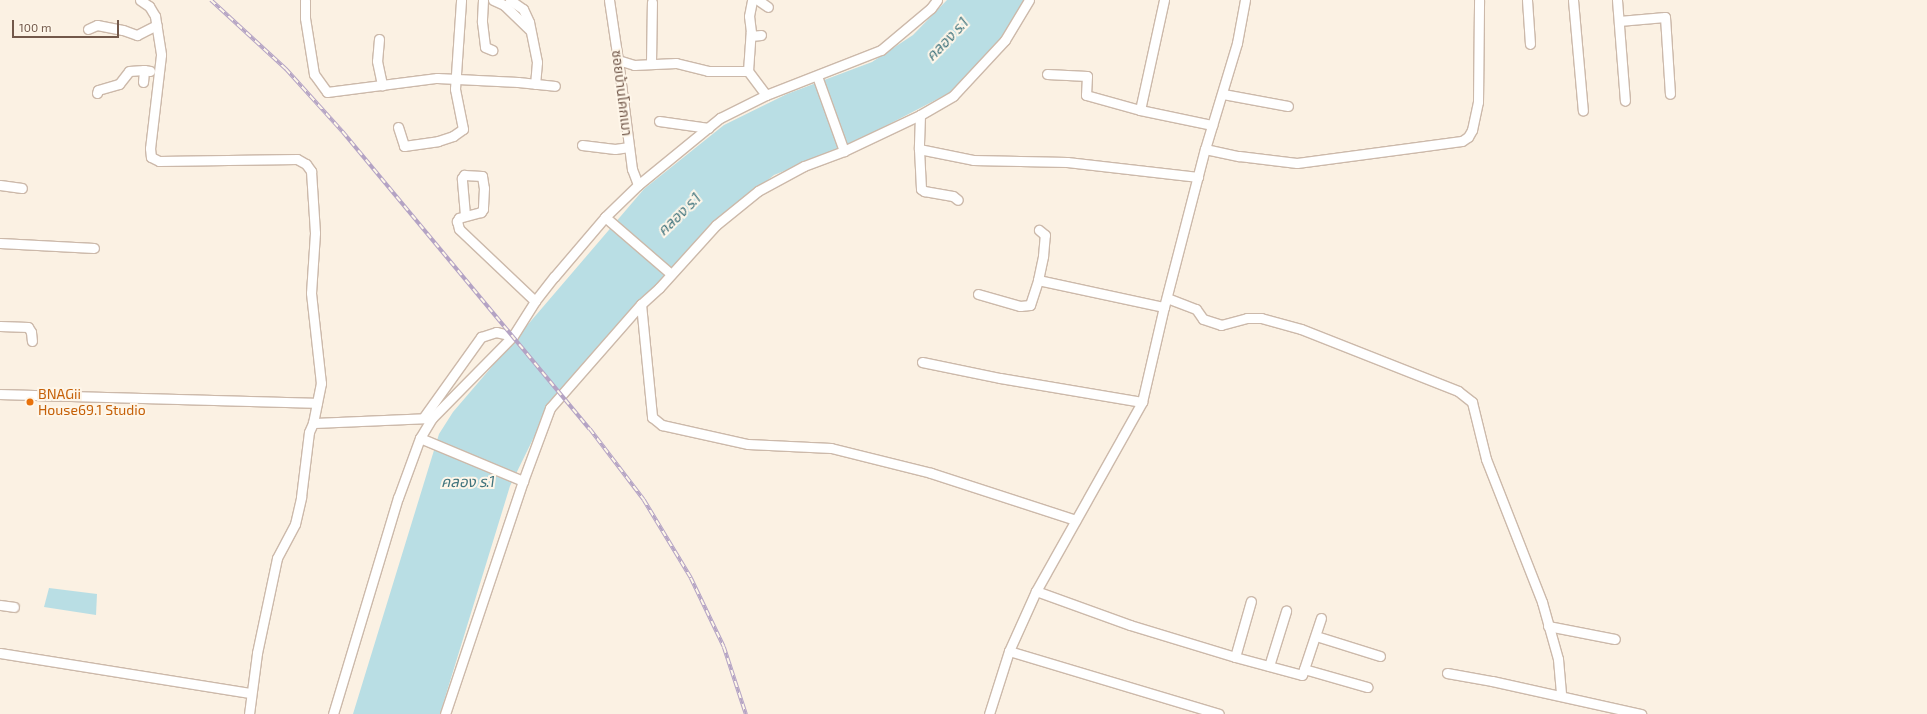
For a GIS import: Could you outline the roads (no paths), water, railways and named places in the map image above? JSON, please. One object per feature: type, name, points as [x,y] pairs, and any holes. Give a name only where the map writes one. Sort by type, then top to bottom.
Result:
[{"type":"street","points":[[140,0],[149,6],[157,25],[161,55],[150,148],[151,157],[158,161],[297,159],[306,164],[311,171],[315,233],[311,293],[321,383],[313,423],[309,432],[301,497],[295,524],[277,558],[256,653],[250,693],[249,714]]},
{"type":"street","points":[[305,0],[305,18],[314,74],[327,92],[437,78],[457,78],[555,86]]},
{"type":"street","points":[[398,127],[404,146],[438,141],[453,136],[463,129],[455,89],[457,78],[457,52],[461,0]]},
{"type":"street","points":[[483,0],[482,22],[485,47],[492,50]]},
{"type":"street","points":[[493,0],[508,9],[526,25],[532,33]]},
{"type":"street","points":[[510,0],[523,9],[532,33],[537,62],[535,84]]},
{"type":"street","name":"ซอยบ้านโคกเมา","points":[[608,0],[618,60],[632,169],[638,185]]},
{"type":"street","points":[[752,0],[749,16],[751,36],[748,71],[766,95]]},
{"type":"street","points":[[758,0],[768,7]]},
{"type":"street","points":[[313,423],[428,418],[513,336],[535,301],[638,185],[720,118],[766,95],[881,50],[931,8],[937,0]]},
{"type":"street","points":[[445,714],[523,481],[550,408],[668,272],[716,225],[758,191],[804,166],[844,151],[920,115],[953,96],[1005,40],[1029,0]]},
{"type":"street","points":[[1140,110],[1164,0]]},
{"type":"street","points":[[989,714],[1009,651],[1036,591],[1142,402],[1198,177],[1237,43],[1246,0]]},
{"type":"street","points":[[1206,149],[1239,156],[1297,163],[1462,142],[1468,137],[1472,130],[1478,102],[1479,0]]},
{"type":"street","points":[[1527,0],[1530,44]]},
{"type":"street","points":[[1572,0],[1583,111]]},
{"type":"street","points":[[1617,0],[1625,101]]},
{"type":"street","points":[[651,63],[652,2]]},
{"type":"street","points":[[1619,21],[1665,17],[1670,94]]},
{"type":"street","points":[[88,29],[97,25],[123,30],[138,35],[157,25]]},
{"type":"street","points":[[751,36],[761,35]]},
{"type":"street","points":[[379,39],[377,61],[382,85]]},
{"type":"street","points":[[618,60],[634,65],[676,63],[708,71],[748,71]]},
{"type":"street","points":[[97,93],[98,90],[119,84],[129,71],[144,70],[158,72]]},
{"type":"street","points":[[143,82],[144,70]]},
{"type":"street","points":[[1047,74],[1087,76],[1086,95],[1140,110],[1212,125]]},
{"type":"street","points":[[817,76],[844,151]]},
{"type":"street","points":[[1222,94],[1288,106]]},
{"type":"street","points":[[920,115],[919,149],[921,188],[924,191],[953,196],[958,200]]},
{"type":"street","points":[[659,121],[709,128]]},
{"type":"street","points":[[582,145],[615,149],[629,147]]},
{"type":"street","points":[[919,149],[973,160],[1067,162],[1198,177]]},
{"type":"street","points":[[0,185],[22,188]]},
{"type":"street","points":[[465,215],[457,221],[460,232],[535,301]]},
{"type":"street","points":[[608,220],[668,272]]},
{"type":"street","points":[[978,294],[1027,307],[1030,305],[1038,280],[1045,235],[1039,230]]},
{"type":"street","points":[[0,242],[94,248]]},
{"type":"street","points":[[1038,280],[1166,302],[1196,309],[1203,319],[1221,325],[1247,318],[1261,318],[1294,327],[1458,391],[1472,402],[1486,459],[1542,602],[1558,659],[1561,696]]},
{"type":"street","points":[[641,304],[652,417],[662,425],[748,444],[831,448],[931,473],[1076,520]]},
{"type":"street","points":[[0,326],[28,327],[31,332],[32,341]]},
{"type":"street","points":[[333,714],[398,498],[428,418],[481,337],[496,332],[513,336]]},
{"type":"street","points":[[922,362],[1000,378],[1142,402]]},
{"type":"street","points":[[0,394],[317,403]]},
{"type":"street","points":[[420,438],[523,481]]},
{"type":"street","points":[[1036,591],[1130,625],[1235,657],[1302,675],[1321,618]]},
{"type":"street","points":[[1235,657],[1251,601]]},
{"type":"street","points":[[0,606],[14,607]]},
{"type":"street","points":[[1269,666],[1286,611]]},
{"type":"street","points":[[1548,626],[1615,639]]},
{"type":"street","points":[[1316,636],[1380,656]]},
{"type":"street","points":[[1009,651],[1219,714]]},
{"type":"street","points":[[0,653],[250,693]]},
{"type":"street","points":[[1304,669],[1368,687]]},
{"type":"street","points":[[1447,673],[1641,714]]},
{"type":"water","name":"คลอง ร.1","points":[[947,0],[1025,0],[1001,39],[951,92],[847,146],[774,175],[708,229],[554,405],[533,439],[510,486],[440,714],[353,714],[439,434],[453,412],[644,189],[724,125],[787,94],[872,62],[913,35]]},
{"type":"water","points":[[49,588],[97,594],[96,615],[44,607]]},
{"type":"railway","points":[[211,0],[286,69],[343,132],[590,429],[644,500],[691,578],[724,647],[746,714]]},
{"type":"place","name":"BNAGii House69.1 Studio","points":[[30,402]]}]
